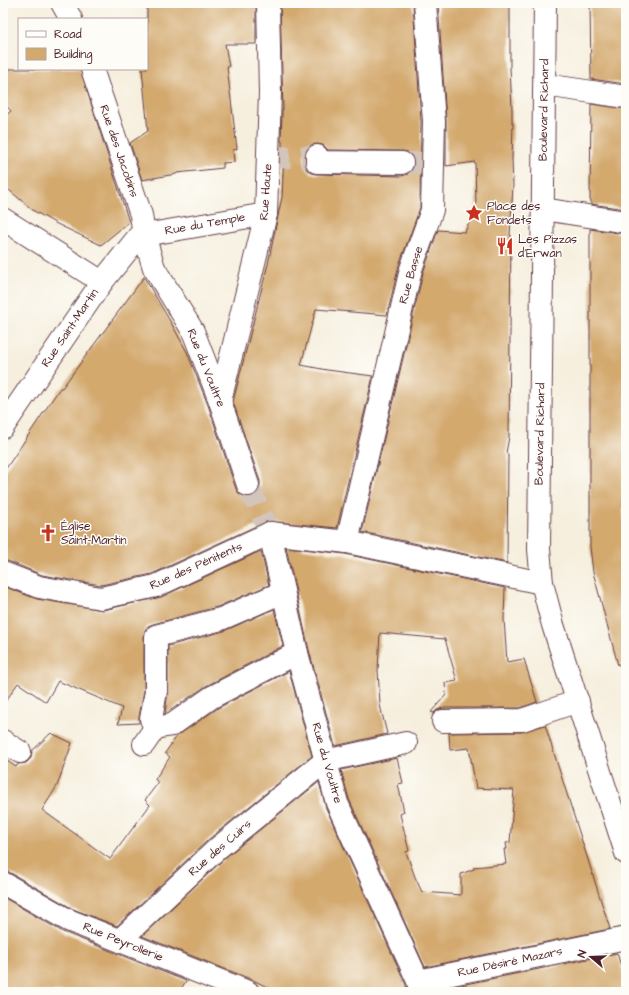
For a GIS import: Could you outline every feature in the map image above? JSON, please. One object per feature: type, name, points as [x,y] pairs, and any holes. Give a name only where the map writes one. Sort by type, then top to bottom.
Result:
[{"type":"street","points":[[62,3],[70,18]]},
{"type":"street","name":"Rue Haute","points":[[220,400],[266,214],[270,93],[268,3]]},
{"type":"street","name":"Rue Basse","points":[[347,542],[411,269],[432,210],[434,121],[425,3]]},
{"type":"street","name":"Boulevard Richard","points":[[545,3],[539,549],[542,583],[553,625],[626,853]]},
{"type":"street","name":"Rue des Jacobins","points":[[92,70],[141,215],[144,235]]},
{"type":"street","points":[[545,85],[626,97]]},
{"type":"street","points":[[316,156],[316,162],[402,163]]},
{"type":"street","points":[[543,209],[626,222]]},
{"type":"street","name":"Rue du Temple","points":[[144,235],[266,214]]},
{"type":"street","points":[[3,219],[102,282]]},
{"type":"street","name":"Rue Saint-Martin","points":[[3,427],[102,282],[139,236],[144,235]]},
{"type":"street","name":"Rue du Voultre","points":[[144,235],[154,268],[193,331],[220,400],[248,485]]},
{"type":"street","points":[[270,533],[347,542],[542,583]]},
{"type":"street","name":"Rue du Voultre","points":[[270,533],[296,653],[337,803],[419,987]]},
{"type":"street","name":"Rue des Pénitents","points":[[3,573],[39,587],[101,598],[156,586],[270,533]]},
{"type":"street","points":[[283,592],[221,620],[156,636],[156,691],[149,736],[172,725],[212,696],[296,653]]},
{"type":"street","points":[[443,721],[522,720],[578,701]]},
{"type":"street","points":[[325,761],[406,743]]},
{"type":"street","name":"Rue des Cuirs","points":[[120,940],[218,848],[325,761]]},
{"type":"street","name":"Rue Peyrollerie","points":[[3,883],[68,920],[248,992]]},
{"type":"street","name":"Rue Désiré Mazars","points":[[419,987],[626,938]]},
{"type":"building","points":[[147,3],[256,3],[256,44],[225,44],[229,67],[227,67],[237,149],[233,150],[234,162],[223,163],[223,168],[177,173],[142,180],[130,143],[148,131],[142,70],[148,70]]},
{"type":"building","points":[[280,3],[413,3],[421,121],[420,208],[399,265],[387,315],[316,309],[301,365],[373,376],[337,528],[267,521],[152,574],[101,585],[42,575],[8,561],[3,561],[3,473],[60,388],[62,388],[144,277],[187,352],[208,405],[236,489],[240,495],[246,497],[252,497],[257,494],[260,488],[260,481],[233,402],[268,264],[282,197],[284,152],[282,152],[281,141],[283,109]],"holes":[[[311,145],[323,145],[328,150],[408,152],[413,157],[413,169],[408,174],[402,176],[311,173],[306,169],[304,156],[306,149]]]},
{"type":"building","points":[[438,3],[510,3],[513,186],[510,235],[509,437],[506,453],[508,454],[507,563],[362,532],[423,273],[438,230],[465,232],[476,205],[475,162],[446,166],[446,120]]},
{"type":"building","points":[[590,3],[626,3],[626,84],[591,79]]},
{"type":"building","points":[[3,69],[80,70],[129,222],[101,245],[34,211],[3,185],[3,118],[11,111],[3,102]]},
{"type":"building","points":[[591,104],[626,109],[626,209],[591,204]]},
{"type":"building","points":[[590,229],[626,234],[626,508],[623,508],[626,547],[626,664],[618,665],[593,572],[590,547]]},
{"type":"building","points":[[286,547],[345,554],[505,588],[504,619],[507,662],[524,659],[537,702],[520,708],[443,708],[434,713],[431,712],[446,695],[445,683],[457,681],[445,639],[380,633],[378,670],[380,705],[387,734],[335,746],[309,650]]},
{"type":"building","points":[[261,551],[269,585],[217,607],[153,624],[148,626],[145,630],[144,690],[139,723],[118,724],[122,708],[58,681],[46,702],[18,683],[3,705],[3,586],[37,599],[103,610],[161,597]]},
{"type":"building","points":[[274,609],[283,646],[206,686],[165,714],[168,691],[168,646],[224,631]]},
{"type":"building","points":[[289,671],[312,756],[209,839],[117,926],[73,909],[9,872],[3,871],[3,758],[16,767],[18,764],[26,763],[31,758],[32,751],[51,733],[72,743],[57,786],[42,810],[110,859],[150,805],[145,800],[158,783],[155,779],[170,757],[165,753],[177,736],[218,708]]},
{"type":"building","points":[[545,725],[610,929],[425,967],[349,799],[341,770],[397,758],[403,783],[398,784],[404,812],[400,814],[409,851],[406,852],[422,892],[461,895],[461,874],[474,869],[474,867],[506,864],[504,849],[507,849],[506,843],[510,842],[514,790],[476,788],[469,748],[450,750],[449,733],[522,732]]},
{"type":"building","points":[[319,782],[326,808],[406,985],[407,992],[277,992],[253,980],[142,936],[226,857]]},
{"type":"building","points":[[3,897],[63,932],[186,981],[179,992],[3,992]]},
{"type":"building","points":[[617,953],[626,982],[626,992],[432,992],[432,991]]},
{"type":"tunnel","points":[[268,158],[317,156]]},
{"type":"tunnel","points":[[402,163],[433,163]]},
{"type":"tunnel","points":[[248,485],[270,533]]},
{"type":"place","name":"Place des Fondets","points":[[474,213]]},
{"type":"place","name":"Les Pizzas d'Erwan","points":[[505,246]]},
{"type":"place","name":"Église Saint-Martin","points":[[48,533]]}]
